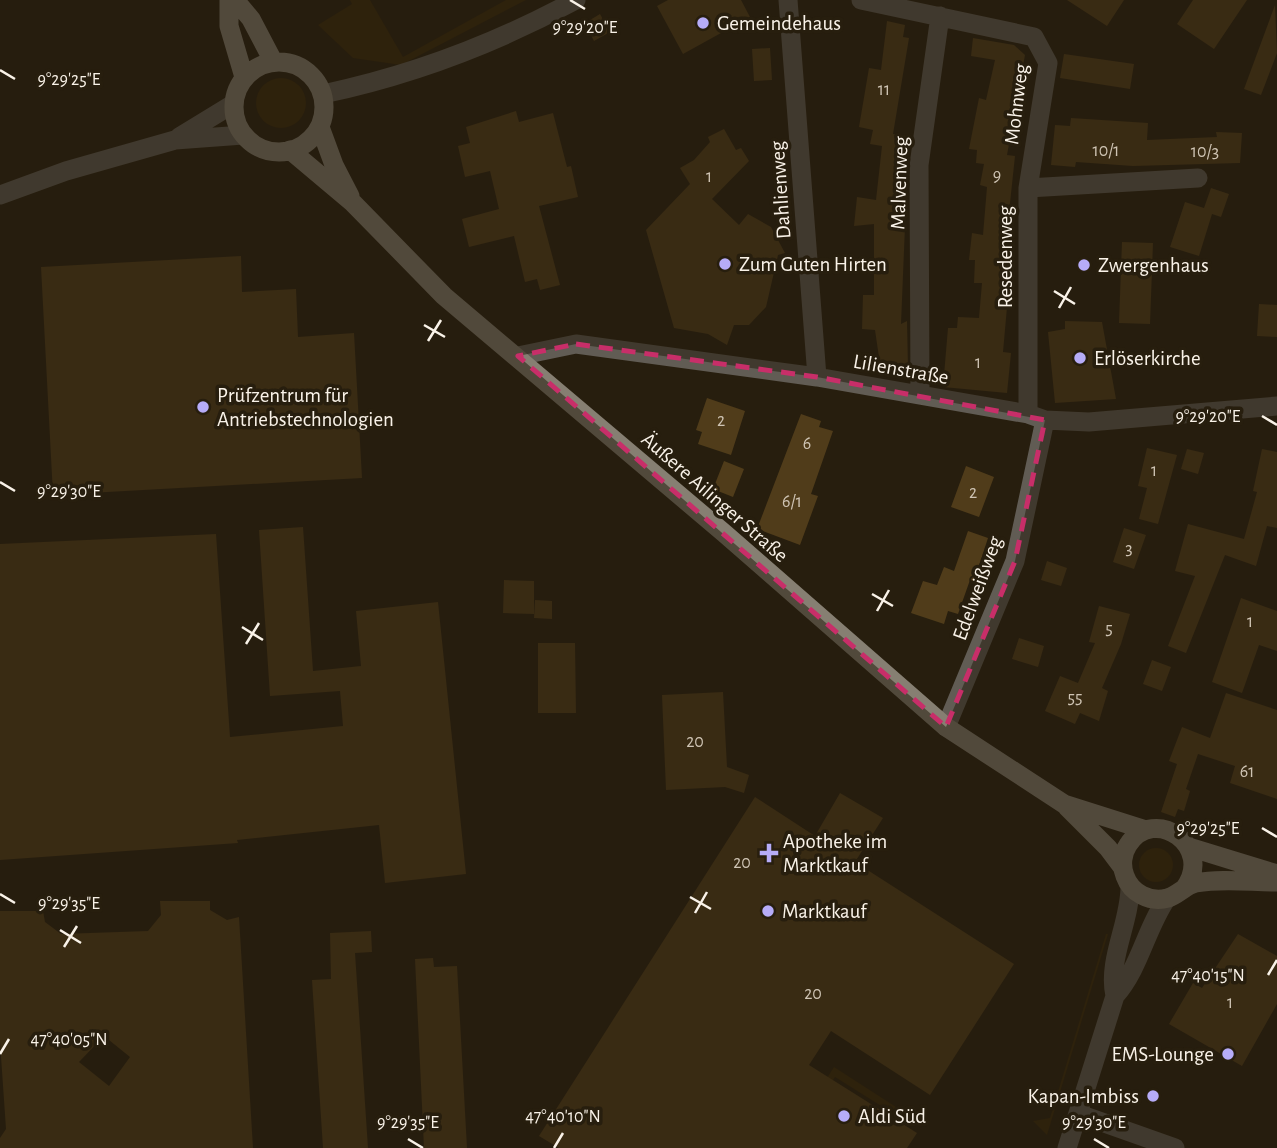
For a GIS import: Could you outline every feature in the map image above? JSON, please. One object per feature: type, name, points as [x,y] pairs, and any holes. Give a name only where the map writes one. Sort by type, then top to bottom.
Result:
[{"type":"main road","points":[[229,0],[229,26],[244,77]]},
{"type":"main road","points":[[235,0],[257,29],[273,61]]},
{"type":"main road","points":[[273,61],[290,62],[304,68],[316,79],[323,94],[325,112],[320,127],[309,141],[280,152],[263,150],[243,135],[235,119],[233,104],[244,77],[258,66],[273,61]]},
{"type":"main road","name":"Äußere Ailinger Straße","points":[[320,127],[334,165],[353,203]]},
{"type":"main road","name":"Äußere Ailinger Straße","points":[[290,150],[353,203],[444,296],[518,356],[946,727],[1064,804],[1108,848],[1123,868]]},
{"type":"main road","name":"Äußere Ailinger Straße","points":[[1064,804],[1146,830]]},
{"type":"main road","points":[[1277,874],[1189,847],[1177,834],[1166,829],[1146,830],[1127,846],[1123,868],[1130,887],[1147,898],[1176,893],[1196,883],[1277,882]]},
{"type":"main road","points":[[1176,893],[1193,869],[1189,847]]},
{"type":"street","points":[[323,94],[429,66],[516,33],[576,0]]},
{"type":"street","name":"Dahlienweg","points":[[788,0],[817,377]]},
{"type":"street","name":"Mohnweg","points":[[861,0],[1034,37],[1048,63],[1028,188]]},
{"type":"street","name":"Malvenweg","points":[[920,395],[919,165],[940,16]]},
{"type":"street","points":[[175,140],[233,104]]},
{"type":"street","points":[[0,195],[66,171],[175,140],[243,135]]},
{"type":"street","name":"Resedenweg","points":[[1037,417],[1028,188],[1198,178]]},
{"type":"street","name":"Lilienstraße","points":[[518,356],[576,344],[817,377],[1037,417],[1089,422],[1277,405]]},
{"type":"street","name":"Edelweißweg","points":[[946,727],[1014,561],[1037,417]]},
{"type":"street","points":[[1115,996],[1112,980],[1130,902],[1130,887]]},
{"type":"street","points":[[1067,1148],[1115,996],[1126,983],[1152,923],[1176,893]]},
{"type":"street","points":[[1079,1114],[1175,1148]]},
{"type":"highlighted area","points":[[576,344],[817,377],[1045,420],[1015,561],[946,727],[724,533],[518,356]]},
{"type":"shaded area","points":[[350,0],[370,0],[403,57],[506,0],[526,0],[401,65],[353,58],[318,25],[352,4]]},
{"type":"shaded area","points":[[281,78],[299,85],[306,103],[299,121],[281,128],[263,121],[256,103],[263,85]]},
{"type":"shaded area","points":[[1156,848],[1168,853],[1173,865],[1168,877],[1156,882],[1144,877],[1139,865],[1144,853]]},
{"type":"shaded area","points":[[1106,934],[1047,1135],[1033,1121],[1050,1118]]},
{"type":"shaded area","points":[[834,1067],[913,1118],[910,1124],[835,1077],[790,1148],[782,1148]]},
{"type":"building","name":"Gemeindehaus","points":[[668,0],[741,0],[750,17],[683,54],[657,6]]},
{"type":"building","points":[[1067,0],[1124,0],[1107,26]]},
{"type":"building","points":[[1193,0],[1247,0],[1214,49],[1177,24]]},
{"type":"building","points":[[1275,5],[1277,53],[1261,95],[1244,89]]},
{"type":"building","points":[[600,14],[610,32],[594,41],[585,23]]},
{"type":"building","points":[[887,21],[905,25],[903,37],[909,38],[893,134],[908,136],[894,227],[905,226],[901,324],[907,321],[908,368],[881,371],[875,330],[862,329],[863,295],[874,295],[874,224],[854,226],[857,197],[876,200],[882,146],[870,144],[873,130],[859,127],[869,68],[881,70]]},
{"type":"building","points":[[973,38],[1014,45],[1025,55],[1007,155],[1015,156],[1005,250],[1012,251],[1003,352],[1011,353],[1007,393],[943,387],[948,328],[957,328],[958,317],[979,318],[982,283],[974,283],[975,260],[969,260],[972,233],[983,235],[987,187],[980,185],[984,164],[976,163],[977,150],[969,149],[979,98],[986,100],[995,60],[971,56]]},
{"type":"building","points":[[770,48],[772,80],[754,81],[752,49]]},
{"type":"building","points":[[1064,54],[1134,64],[1130,89],[1060,78]]},
{"type":"building","points":[[516,111],[519,122],[553,113],[567,167],[571,166],[578,197],[539,206],[560,285],[540,290],[537,279],[525,282],[514,236],[469,247],[462,219],[499,209],[490,171],[465,177],[458,146],[470,143],[466,127]]},
{"type":"building","points":[[1071,118],[1148,123],[1147,140],[1217,137],[1216,132],[1242,133],[1240,163],[1133,166],[1076,162],[1075,167],[1051,165],[1055,125],[1070,126]]},
{"type":"building","points":[[724,129],[736,150],[741,148],[749,161],[712,199],[739,225],[748,214],[771,227],[785,253],[778,255],[766,307],[749,325],[734,325],[727,345],[708,334],[674,328],[646,230],[690,184],[680,168],[694,160],[710,142],[708,137]]},
{"type":"building","points":[[1211,188],[1229,194],[1221,217],[1212,214],[1199,256],[1170,247],[1185,202],[1204,208]]},
{"type":"building","points":[[1122,242],[1153,243],[1150,324],[1119,323]]},
{"type":"building","name":"Prüfzentrum für Antriebstechnologien","points":[[241,256],[242,292],[296,289],[298,337],[354,333],[362,478],[53,495],[41,267]]},
{"type":"building","points":[[1259,304],[1277,305],[1277,337],[1257,336]]},
{"type":"building","name":"Erlöserkirche","points":[[1065,321],[1102,322],[1116,399],[1055,403],[1048,332],[1065,329]]},
{"type":"building","points":[[707,398],[745,411],[731,455],[698,444],[702,432],[696,430]]},
{"type":"building","points":[[801,414],[821,421],[819,427],[833,431],[811,494],[818,496],[800,545],[757,529]]},
{"type":"building","points":[[1147,448],[1177,455],[1158,524],[1139,519],[1147,488],[1138,486]]},
{"type":"building","points":[[1187,449],[1204,453],[1198,474],[1181,469]]},
{"type":"building","points":[[1262,449],[1277,452],[1277,528],[1267,526],[1256,566],[1225,555],[1186,653],[1168,646],[1195,576],[1175,571],[1188,524],[1244,539],[1257,492],[1253,491]]},
{"type":"building","points":[[724,461],[744,469],[733,497],[713,489]]},
{"type":"building","points":[[966,466],[994,477],[979,517],[951,507]]},
{"type":"building","points":[[303,527],[313,671],[361,666],[356,611],[438,602],[466,874],[385,883],[379,825],[237,840],[238,843],[0,860],[0,544],[216,534],[230,737],[343,726],[340,691],[270,696],[259,530]]},
{"type":"building","points":[[1124,528],[1146,535],[1134,569],[1113,562]]},
{"type":"building","points":[[968,531],[988,538],[974,581],[970,580],[958,614],[948,611],[944,624],[911,613],[923,581],[937,585],[944,567],[954,571]]},
{"type":"building","points":[[1047,561],[1067,568],[1061,586],[1041,580]]},
{"type":"building","points":[[504,580],[534,581],[534,614],[503,613]]},
{"type":"building","points":[[1241,598],[1277,611],[1277,651],[1259,645],[1242,693],[1212,682]]},
{"type":"building","points":[[535,600],[552,601],[552,619],[534,618]]},
{"type":"building","points":[[1099,606],[1130,614],[1121,644],[1102,688],[1108,691],[1099,721],[1080,713],[1075,724],[1045,711],[1060,676],[1078,683],[1095,643],[1089,642]]},
{"type":"building","points":[[1019,638],[1044,646],[1038,667],[1012,659]]},
{"type":"building","points":[[538,643],[575,643],[576,713],[538,713]]},
{"type":"building","points":[[1152,660],[1171,667],[1162,691],[1143,684]]},
{"type":"building","points":[[723,692],[727,767],[749,775],[744,793],[725,787],[666,790],[662,695]]},
{"type":"building","points":[[1226,693],[1277,710],[1277,799],[1230,783],[1235,766],[1198,754],[1186,789],[1190,791],[1184,811],[1178,809],[1175,817],[1161,812],[1177,764],[1169,761],[1182,727],[1210,738]]},
{"type":"building","points":[[840,793],[883,818],[855,862],[1014,964],[930,1095],[831,1031],[809,1065],[917,1133],[907,1148],[559,1148],[539,1136],[755,797],[815,836]]},
{"type":"building","points":[[160,901],[210,901],[210,910],[227,920],[239,917],[253,1148],[0,1148],[0,1138],[6,1129],[0,1042],[0,911],[43,911],[45,922],[61,934],[148,931],[161,915]],"holes":[[[104,1036],[130,1057],[109,1086],[79,1062]]]},
{"type":"building","points":[[371,931],[372,952],[355,953],[368,1148],[323,1148],[312,980],[331,979],[330,933]]},
{"type":"building","points":[[1238,934],[1277,956],[1277,1004],[1242,1066],[1169,1024],[1193,983],[1202,988]]},
{"type":"building","points":[[433,958],[434,967],[457,966],[467,1148],[424,1148],[415,959]]},
{"type":"place","name":"Gemeindehaus","points":[[703,23]]},
{"type":"place","name":"Zum Guten Hirten","points":[[725,264]]},
{"type":"place","name":"Zwergenhaus","points":[[1084,265]]},
{"type":"place","name":"Erlöserkirche","points":[[1080,358]]},
{"type":"place","name":"Prüfzentrum für Antriebstechnologien","points":[[203,407]]},
{"type":"place","name":"Apotheke im Marktkauf","points":[[769,853]]},
{"type":"place","name":"Marktkauf","points":[[768,911]]},
{"type":"place","name":"EMS-Lounge","points":[[1228,1054]]},
{"type":"place","name":"Kapan-Imbiss","points":[[1153,1096]]},
{"type":"place","name":"Aldi Süd","points":[[844,1116]]}]
